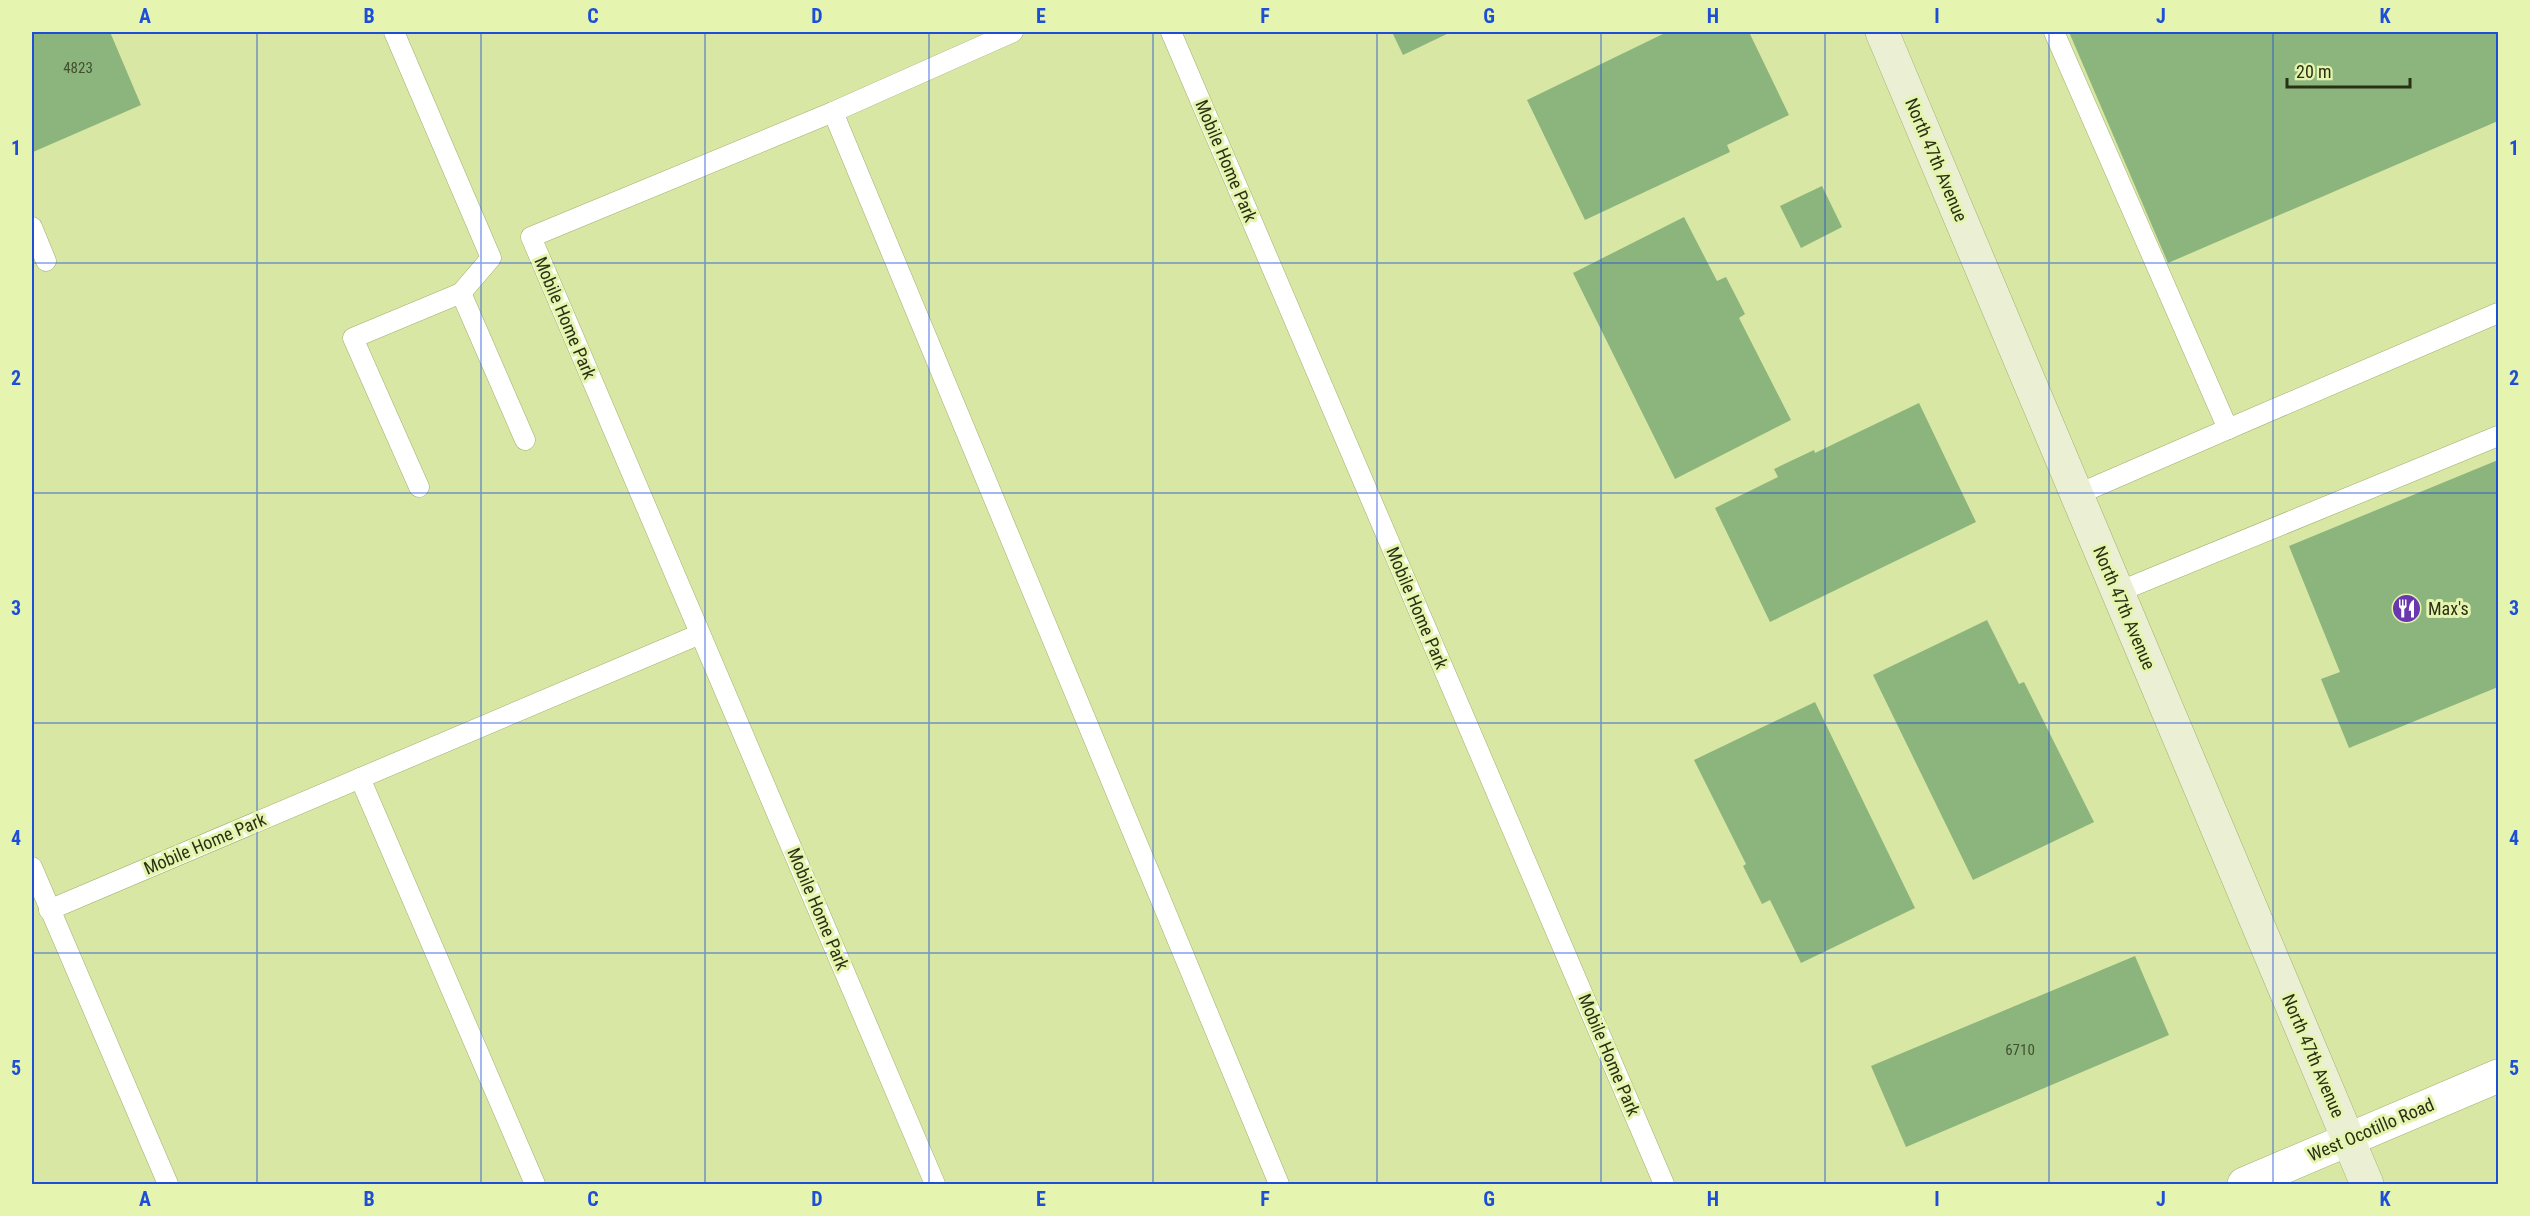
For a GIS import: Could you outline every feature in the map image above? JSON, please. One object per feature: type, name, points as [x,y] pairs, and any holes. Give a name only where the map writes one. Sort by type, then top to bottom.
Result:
[{"type":"street","name":"North 47th Avenue","points":[[1882,32],[2367,1185]]},
{"type":"street","name":"West Ocotillo Road","points":[[2244,1185],[2499,1076]]},
{"type":"lane","points":[[394,32],[491,258],[461,292],[353,338],[419,487]]},
{"type":"lane","name":"Mobile Home Park","points":[[935,1185],[531,237],[833,112],[1013,32]]},
{"type":"lane","name":"Mobile Home Park","points":[[1171,32],[1664,1185]]},
{"type":"lane","points":[[2054,32],[2228,429]]},
{"type":"lane","points":[[833,112],[1279,1185]]},
{"type":"lane","points":[[32,227],[46,261]]},
{"type":"lane","points":[[461,292],[525,440]]},
{"type":"lane","points":[[2076,495],[2499,313]]},
{"type":"lane","points":[[2118,592],[2499,436]]},
{"type":"lane","name":"Mobile Home Park","points":[[50,910],[700,634]]},
{"type":"lane","points":[[360,778],[535,1185]]},
{"type":"lane","points":[[32,867],[168,1185]]},
{"type":"building","points":[[32,32],[110,32],[141,105],[33,152]]},
{"type":"building","points":[[1392,32],[1451,32],[1403,55]]},
{"type":"building","points":[[1667,32],[1749,32],[1789,115],[1727,145],[1730,152],[1585,220],[1527,100]]},
{"type":"building","points":[[2069,32],[2498,32],[2498,121],[2168,263]]},
{"type":"building","points":[[1822,186],[1842,227],[1801,248],[1780,206]]},
{"type":"building","points":[[1684,217],[1717,281],[1726,277],[1745,314],[1739,318],[1791,420],[1675,479],[1573,273]]},
{"type":"building","points":[[1919,403],[1976,522],[1770,622],[1715,508],[1778,477],[1774,469],[1814,450],[1815,453]]},
{"type":"building","name":"Max's","points":[[2498,460],[2498,687],[2349,748],[2321,679],[2340,672],[2289,546]]},
{"type":"building","points":[[1987,620],[2019,684],[2024,682],[2094,822],[1973,880],[1873,675]]},
{"type":"building","points":[[1815,702],[1915,908],[1801,963],[1770,900],[1762,904],[1743,866],[1746,864],[1694,760]]},
{"type":"building","points":[[2135,956],[2169,1035],[1906,1147],[1871,1066]]},
{"type":"place","name":"Max's","points":[[2407,609]]}]
